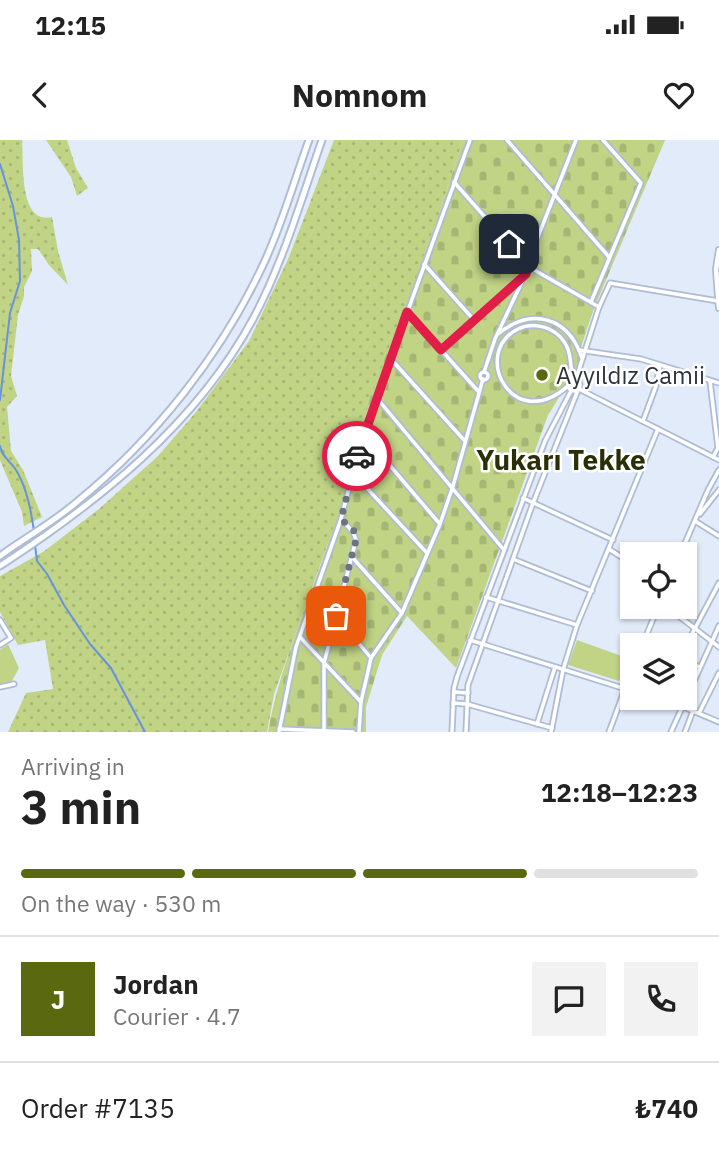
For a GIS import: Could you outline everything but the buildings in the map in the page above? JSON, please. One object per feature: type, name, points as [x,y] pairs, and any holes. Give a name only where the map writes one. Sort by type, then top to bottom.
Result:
[{"type":"main road","points":[[0,556],[79,501],[117,467],[167,414],[214,352],[264,263],[309,140]]},
{"type":"main road","points":[[0,566],[96,499],[151,450],[194,403],[227,361],[253,319],[277,267],[322,140]]},
{"type":"street","points":[[353,732],[279,731],[300,637],[341,519],[363,434],[470,140]]},
{"type":"street","points":[[507,140],[610,257]]},
{"type":"street","points":[[359,732],[361,702],[372,658],[402,613],[440,524],[478,391],[486,377],[496,335],[526,274],[576,140]]},
{"type":"street","points":[[592,302],[641,183],[603,140]]},
{"type":"street","points":[[454,182],[528,266],[599,307]]},
{"type":"street","points":[[719,250],[716,270],[719,308]]},
{"type":"street","points":[[425,264],[474,320]]},
{"type":"street","points":[[441,350],[526,274]]},
{"type":"street","points":[[452,732],[454,692],[486,597],[545,441],[583,360],[599,307],[610,283],[719,301]]},
{"type":"street","points":[[407,312],[478,391]]},
{"type":"street","points":[[496,335],[526,318],[546,319],[567,332],[583,360]]},
{"type":"street","points":[[466,732],[468,685],[533,503],[579,389],[580,383],[574,379],[570,354],[564,341],[550,330],[536,326],[519,329],[506,338],[498,355],[498,370],[500,380],[511,393],[533,402],[554,398],[570,388],[579,389],[719,460]]},
{"type":"street","points":[[579,350],[641,359],[719,383]]},
{"type":"street","points":[[390,358],[464,441]]},
{"type":"street","points":[[643,421],[656,386],[660,365]]},
{"type":"street","points":[[486,377],[498,370]]},
{"type":"street","points":[[709,380],[718,448],[713,457]]},
{"type":"street","points":[[376,397],[504,550]]},
{"type":"street","points":[[453,703],[467,704],[552,730],[563,670],[577,625],[658,429]]},
{"type":"street","points":[[550,432],[559,435]]},
{"type":"street","points":[[363,434],[440,524]]},
{"type":"street","points":[[545,441],[555,446]]},
{"type":"street","points":[[686,542],[719,470]]},
{"type":"street","points":[[352,472],[427,554]]},
{"type":"street","points":[[695,521],[719,490]]},
{"type":"street","points":[[523,498],[613,540]]},
{"type":"street","points":[[324,732],[324,663],[356,536],[341,519]]},
{"type":"street","points":[[695,521],[719,536]]},
{"type":"street","points":[[609,549],[620,556]]},
{"type":"street","points":[[352,557],[402,613]]},
{"type":"street","points":[[513,559],[592,591]]},
{"type":"street","points":[[691,633],[719,583]]},
{"type":"street","points":[[315,590],[372,658]]},
{"type":"street","points":[[486,597],[577,625]]},
{"type":"street","points":[[683,619],[719,647]]},
{"type":"street","points":[[0,620],[11,638],[0,645]]},
{"type":"street","points":[[697,671],[719,626]]},
{"type":"street","points":[[300,637],[361,702]]},
{"type":"street","points":[[471,640],[620,688]]},
{"type":"street","points":[[537,724],[555,667]]},
{"type":"street","points":[[699,713],[719,673]]},
{"type":"street","points":[[0,687],[14,684]]},
{"type":"street","points":[[454,692],[468,693]]},
{"type":"street","points":[[609,732],[620,700]]},
{"type":"street","points":[[671,732],[679,710]]},
{"type":"street","points":[[685,732],[693,710],[719,722]]},
{"type":"green space","points":[[0,140],[22,140],[23,176],[28,202],[33,211],[41,217],[52,217],[68,285],[38,249],[31,249],[32,271],[24,287],[18,315],[11,376],[17,396],[7,407],[11,451],[23,470],[42,517],[24,526],[22,512],[0,460]]},
{"type":"green space","points":[[46,140],[67,140],[76,168],[88,188],[77,196],[71,177]]},
{"type":"green space","points":[[334,140],[463,140],[438,217],[349,462],[338,460],[345,483],[337,518],[274,694],[267,732],[8,732],[26,693],[53,689],[45,640],[18,645],[0,612],[0,576],[43,552],[99,509],[158,456],[196,412],[249,341],[289,257]]},
{"type":"green space","points":[[463,140],[665,140],[593,311],[577,369],[548,415],[456,668],[407,616],[382,655],[366,707],[366,732],[268,732],[284,669],[336,515],[344,483],[332,481],[337,459],[349,462],[374,387],[438,217]]},
{"type":"green space","points":[[577,640],[620,655],[620,678],[619,681],[568,665]]},
{"type":"green space","points":[[8,644],[19,668],[12,681],[0,684],[0,650]]},
{"type":"waterway","points":[[0,164],[13,206],[19,240],[20,281],[10,313],[0,400]]},
{"type":"waterway","points":[[0,446],[23,484],[34,531]]},
{"type":"waterway","points":[[34,537],[37,561],[90,644],[111,668],[145,732]]},
{"type":"way so far","points":[[336,616],[356,540],[354,531],[341,519],[357,456]]},
{"type":"place","name":"Ayyıldız Camii","points":[[542,375]]},
{"type":"district","name":"Yukarı Tekke","points":[[561,459]]},
{"type":"route","points":[[357,456],[407,312],[441,350],[526,274],[528,267],[509,244]]}]
